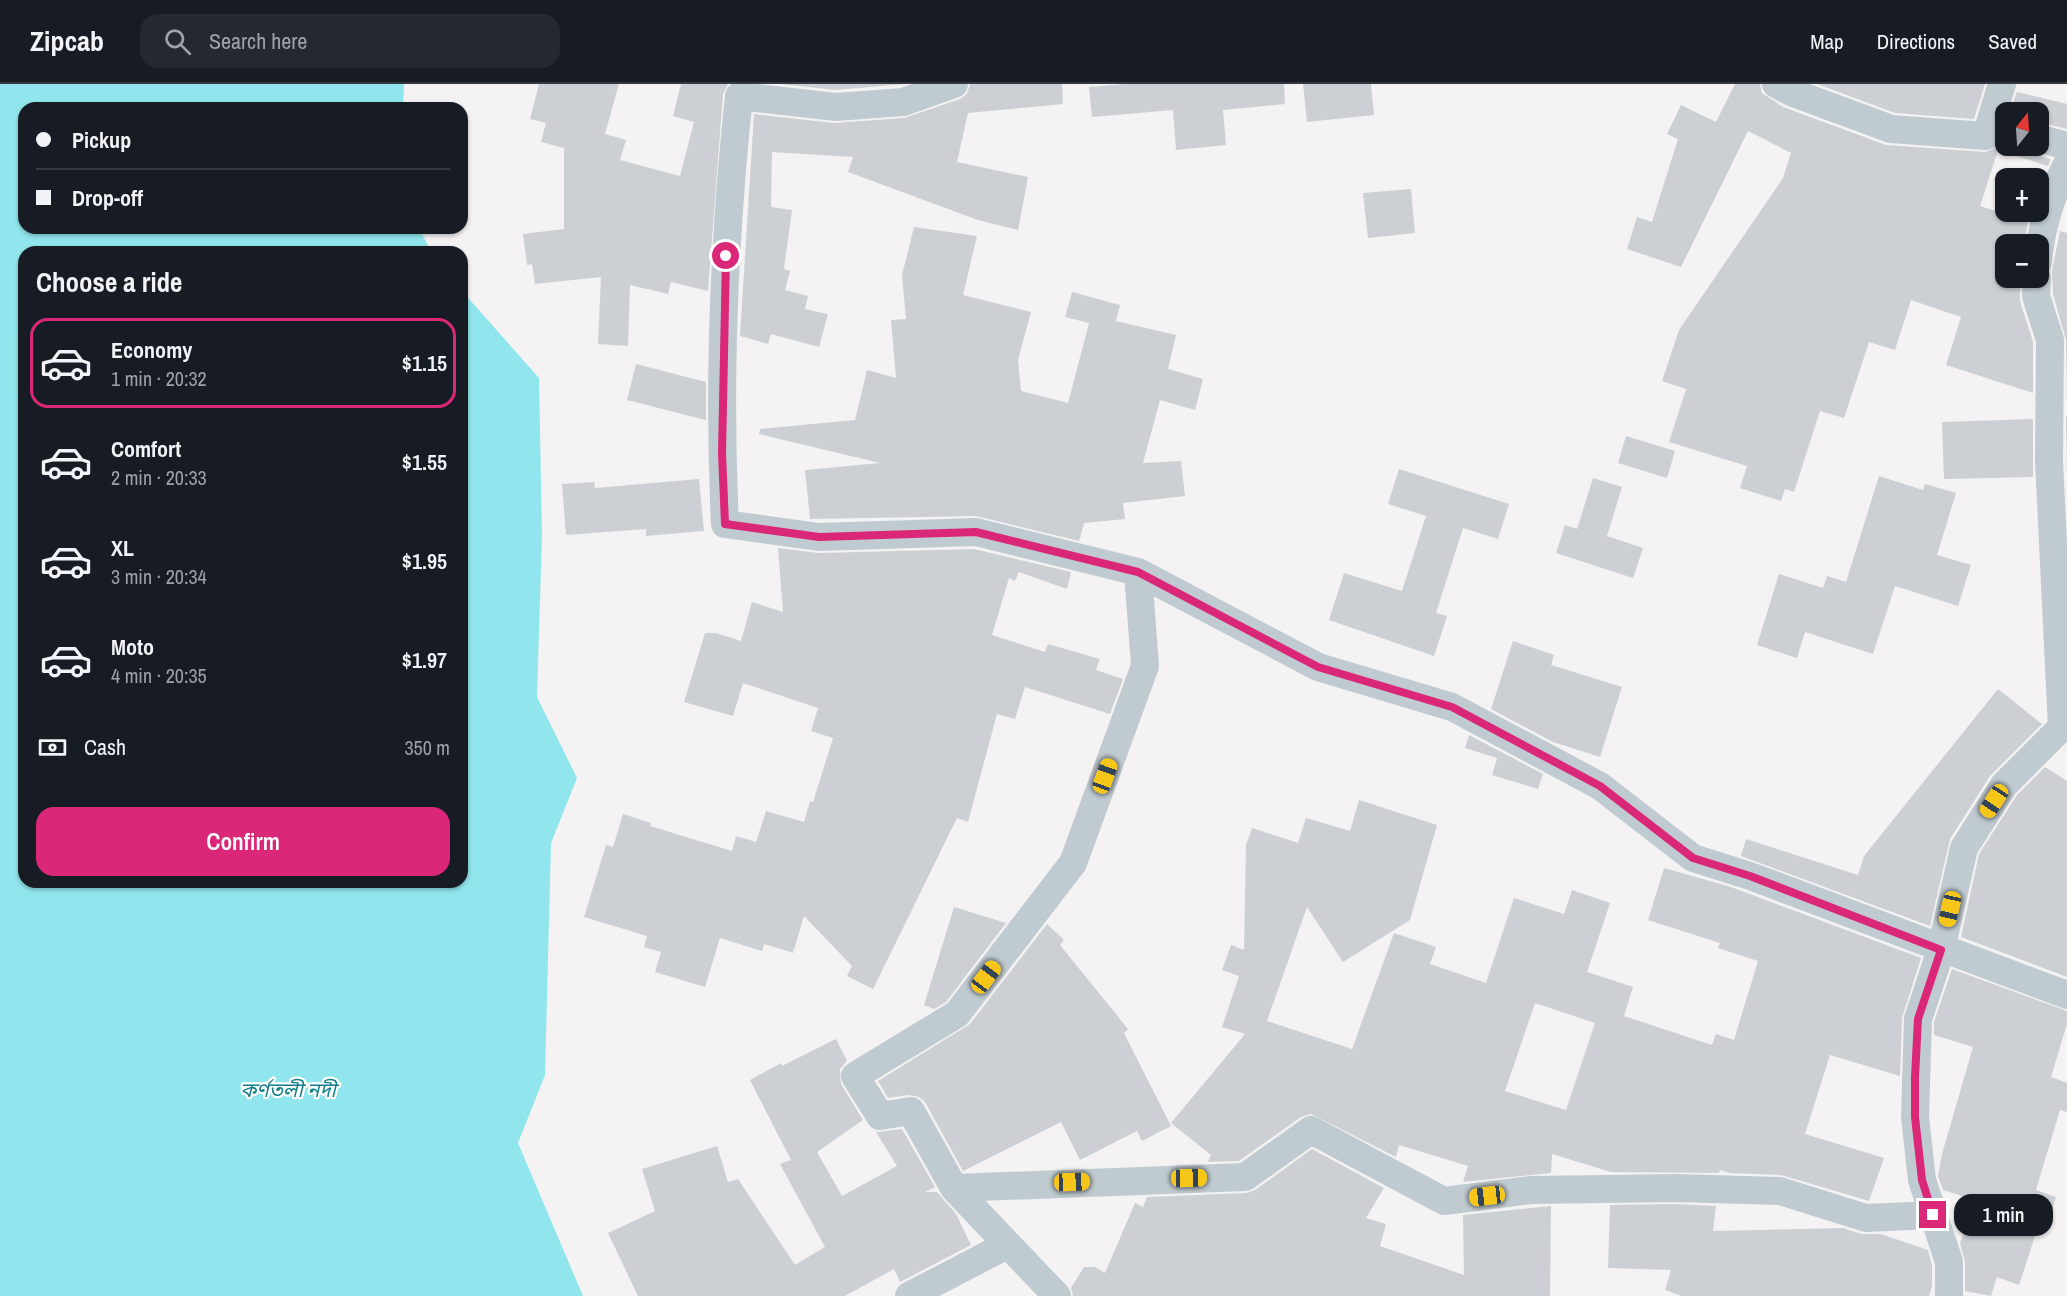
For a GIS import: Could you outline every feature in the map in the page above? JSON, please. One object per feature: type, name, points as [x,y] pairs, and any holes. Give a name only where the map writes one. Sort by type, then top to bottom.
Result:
[{"type":"street","points":[[954,84],[903,102],[836,107],[739,96],[728,200],[722,453],[725,524],[819,537],[976,532],[1138,572],[1318,667],[1452,707],[1600,786],[1693,858],[1750,876],[1941,950],[2067,995]]},
{"type":"street","points":[[1776,84],[1791,92],[1891,129],[1995,136]]},
{"type":"street","points":[[2000,102],[2002,84]]},
{"type":"street","points":[[2049,141],[2067,146]]},
{"type":"street","points":[[2041,234],[2057,184],[2067,165]]},
{"type":"street","points":[[1949,1296],[1949,1262],[1922,1180],[1915,1117],[1918,1019],[1941,950],[1964,848],[2004,785],[2062,727],[2049,461],[2050,340],[2036,296],[2036,288]]},
{"type":"street","points":[[1057,1296],[954,1188],[911,1111],[880,1116],[855,1076],[957,1014],[1072,863],[1144,666],[1138,572]]},
{"type":"street","points":[[954,1188],[1245,1177],[1311,1130],[1444,1201],[1531,1190],[1676,1188],[1780,1191],[1866,1218],[1933,1215]]},
{"type":"street","points":[[909,1296],[1007,1245]]},
{"type":"water","name":"কর্ণতলী নদী","points":[[0,84],[404,84],[403,102],[18,102],[18,234],[422,234],[428,246],[18,246],[18,888],[468,888],[468,298],[539,378],[542,535],[537,697],[577,778],[551,843],[545,1075],[518,1143],[583,1296],[0,1296]]},
{"type":"building","points":[[539,84],[619,84],[605,134],[626,140],[620,160],[680,176],[694,122],[673,116],[681,84],[728,84],[723,94],[708,291],[671,282],[668,294],[630,285],[628,346],[598,344],[601,277],[535,284],[532,264],[527,265],[523,234],[564,229],[564,148],[541,142],[546,123],[530,119]]},
{"type":"building","points":[[780,84],[904,84],[836,90]]},
{"type":"building","points":[[970,84],[1062,84],[1063,104],[968,113],[957,162],[1028,177],[1018,230],[978,220],[848,172],[853,157],[772,152],[771,207],[792,210],[784,269],[790,271],[785,290],[808,296],[805,309],[828,314],[819,347],[771,334],[768,344],[740,336],[754,114],[834,123],[904,118],[960,99],[967,94]]},
{"type":"building","points":[[1124,84],[1284,84],[1285,104],[1223,110],[1226,145],[1176,150],[1173,110],[1092,117],[1089,87]]},
{"type":"building","points":[[1303,84],[1371,84],[1374,115],[1307,122]]},
{"type":"building","points":[[1735,84],[1760,84],[1762,93],[1783,107],[1886,145],[1985,152],[1995,148],[1996,156],[1980,206],[1995,211],[1995,222],[2028,222],[2026,234],[1995,234],[1995,288],[2020,288],[2020,301],[2033,342],[2033,393],[1946,365],[1961,317],[1911,300],[1895,350],[1869,342],[1844,418],[1820,411],[1794,492],[1785,489],[1781,501],[1740,488],[1747,466],[1669,442],[1686,389],[1662,381],[1679,330],[1783,178],[1791,153],[1748,131],[1681,267],[1627,249],[1637,217],[1652,222],[1678,139],[1667,134],[1681,105],[1716,122]]},
{"type":"building","points":[[1817,84],[1985,84],[1974,119],[1895,113]]},
{"type":"building","points":[[2017,92],[2067,104],[2067,129],[2049,125],[2049,102],[2014,102]]},
{"type":"building","points":[[2017,156],[2040,156],[2051,159],[2048,166]]},
{"type":"building","points":[[1411,189],[1415,233],[1368,238],[1363,193]]},
{"type":"building","points":[[914,227],[977,236],[963,295],[1031,312],[1018,360],[1021,391],[1068,403],[1089,323],[1065,317],[1072,292],[1120,305],[1116,321],[1176,335],[1168,369],[1203,379],[1195,410],[1160,400],[1143,463],[1181,461],[1185,496],[1123,503],[1125,519],[1084,523],[1079,541],[976,516],[810,519],[805,470],[880,463],[759,434],[760,429],[855,420],[867,370],[896,378],[891,320],[906,319],[902,275]]},
{"type":"building","points":[[2060,231],[2067,233],[2067,403],[2066,340],[2053,294],[2052,271]]},
{"type":"building","points":[[636,364],[706,382],[706,420],[627,400]]},
{"type":"building","points":[[2066,417],[2067,417],[2066,476]]},
{"type":"building","points":[[2033,419],[2033,477],[1944,479],[1942,422]]},
{"type":"building","points":[[1626,436],[1675,451],[1667,478],[1618,463]]},
{"type":"building","points":[[1399,469],[1509,504],[1498,539],[1463,528],[1436,613],[1447,616],[1434,656],[1329,620],[1344,573],[1402,591],[1426,516],[1388,504]]},
{"type":"building","points":[[1879,476],[1923,490],[1925,484],[1956,493],[1937,555],[1971,565],[1958,606],[1895,586],[1873,654],[1805,632],[1797,658],[1757,645],[1779,574],[1823,588],[1827,576],[1846,582]]},
{"type":"building","points":[[1593,478],[1622,487],[1607,536],[1643,548],[1633,578],[1556,553],[1565,525],[1577,529]]},
{"type":"building","points":[[699,479],[704,531],[646,536],[646,529],[566,535],[562,484],[594,482],[595,488]]},
{"type":"building","points":[[778,548],[819,553],[974,549],[1071,572],[1067,589],[1019,572],[1015,581],[1009,578],[992,635],[1045,652],[1048,644],[1100,659],[1096,670],[1123,679],[1110,714],[1025,687],[1015,719],[997,714],[968,822],[957,818],[873,989],[847,976],[852,966],[804,916],[794,950],[792,949],[794,953],[764,944],[762,951],[720,938],[705,987],[655,972],[661,952],[644,947],[647,936],[584,917],[606,845],[613,847],[623,814],[651,823],[650,826],[732,851],[736,836],[756,842],[766,811],[804,822],[810,801],[813,802],[833,738],[811,731],[818,708],[743,683],[733,716],[684,702],[705,633],[716,633],[741,641],[752,602],[783,612]]},
{"type":"building","points":[[1513,641],[1554,655],[1551,665],[1622,687],[1600,757],[1553,742],[1491,709]]},
{"type":"building","points":[[1998,689],[2042,724],[1990,776],[1950,839],[1930,926],[1741,856],[1746,839],[1858,875],[1864,856]]},
{"type":"building","points":[[1469,735],[1543,774],[1538,789],[1492,775],[1497,758],[1465,748]]},
{"type":"building","points":[[2045,767],[2067,781],[2067,977],[1961,937],[1979,854],[2017,795]]},
{"type":"building","points":[[1359,800],[1437,825],[1410,920],[1343,962],[1307,907],[1267,1021],[1352,1049],[1394,933],[1436,947],[1430,964],[1486,983],[1514,898],[1564,914],[1572,890],[1610,903],[1587,972],[1633,987],[1624,1016],[1712,1045],[1716,1034],[1734,1040],[1758,961],[1718,948],[1720,943],[1648,920],[1664,868],[1731,887],[1921,958],[1902,1018],[1900,1076],[1830,1055],[1805,1134],[1884,1158],[1869,1201],[1781,1175],[1730,1173],[1720,1170],[1719,1173],[1611,1172],[1552,1154],[1551,1173],[1463,1182],[1468,1166],[1399,1145],[1396,1157],[1311,1114],[1301,1117],[1239,1161],[1208,1162],[1211,1155],[1171,1123],[1245,1034],[1222,1027],[1239,976],[1222,970],[1231,945],[1244,950],[1246,845],[1252,828],[1298,843],[1306,818],[1350,831]],"holes":[[[1535,1003],[1595,1023],[1566,1110],[1505,1091]]]},
{"type":"building","points":[[954,907],[1006,923],[946,1002],[934,1009],[924,1005]]},
{"type":"building","points":[[1047,924],[1064,940],[1060,945],[1128,1029],[1124,1033],[1171,1126],[1142,1141],[1137,1131],[1080,1160],[1061,1122],[963,1171],[925,1102],[919,1097],[909,1095],[888,1098],[878,1081],[970,1024]]},
{"type":"building","points":[[1952,969],[2067,1011],[2067,1024],[2051,1077],[2067,1083],[2067,1112],[2060,1110],[2036,1190],[2056,1197],[2046,1229],[2038,1227],[2019,1285],[1997,1277],[1991,1296],[1965,1291],[1965,1262],[1960,1243],[1974,1200],[1943,1190],[1938,1176],[1942,1154],[1973,1047],[1934,1035],[1934,1022]]},
{"type":"building","points":[[836,1039],[847,1061],[840,1069],[841,1084],[863,1120],[817,1152],[842,1196],[897,1166],[876,1132],[902,1129],[935,1187],[925,1192],[937,1192],[956,1214],[971,1245],[900,1282],[894,1269],[845,1296],[638,1296],[608,1233],[655,1211],[642,1169],[717,1146],[728,1182],[738,1179],[795,1265],[825,1247],[780,1164],[791,1160],[750,1080],[781,1063],[782,1066]]},
{"type":"building","points":[[1312,1149],[1384,1188],[1366,1218],[1386,1224],[1380,1246],[1464,1275],[1463,1215],[1551,1206],[1550,1296],[1073,1296],[1071,1288],[1084,1267],[1095,1267],[1105,1273],[1135,1203],[1143,1207],[1147,1197],[1246,1193],[1255,1190]]},
{"type":"building","points":[[1610,1205],[1716,1206],[1713,1231],[1843,1228],[1861,1234],[1881,1234],[1928,1250],[1932,1265],[1932,1286],[1929,1296],[1682,1296],[1665,1290],[1671,1270],[1608,1268]]},
{"type":"route","points":[[726,256],[722,453],[725,524],[819,537],[976,532],[1138,572],[1318,667],[1452,707],[1600,786],[1693,858],[1750,876],[1941,950],[1918,1019],[1915,1077],[1915,1117],[1922,1180],[1933,1215]]}]
